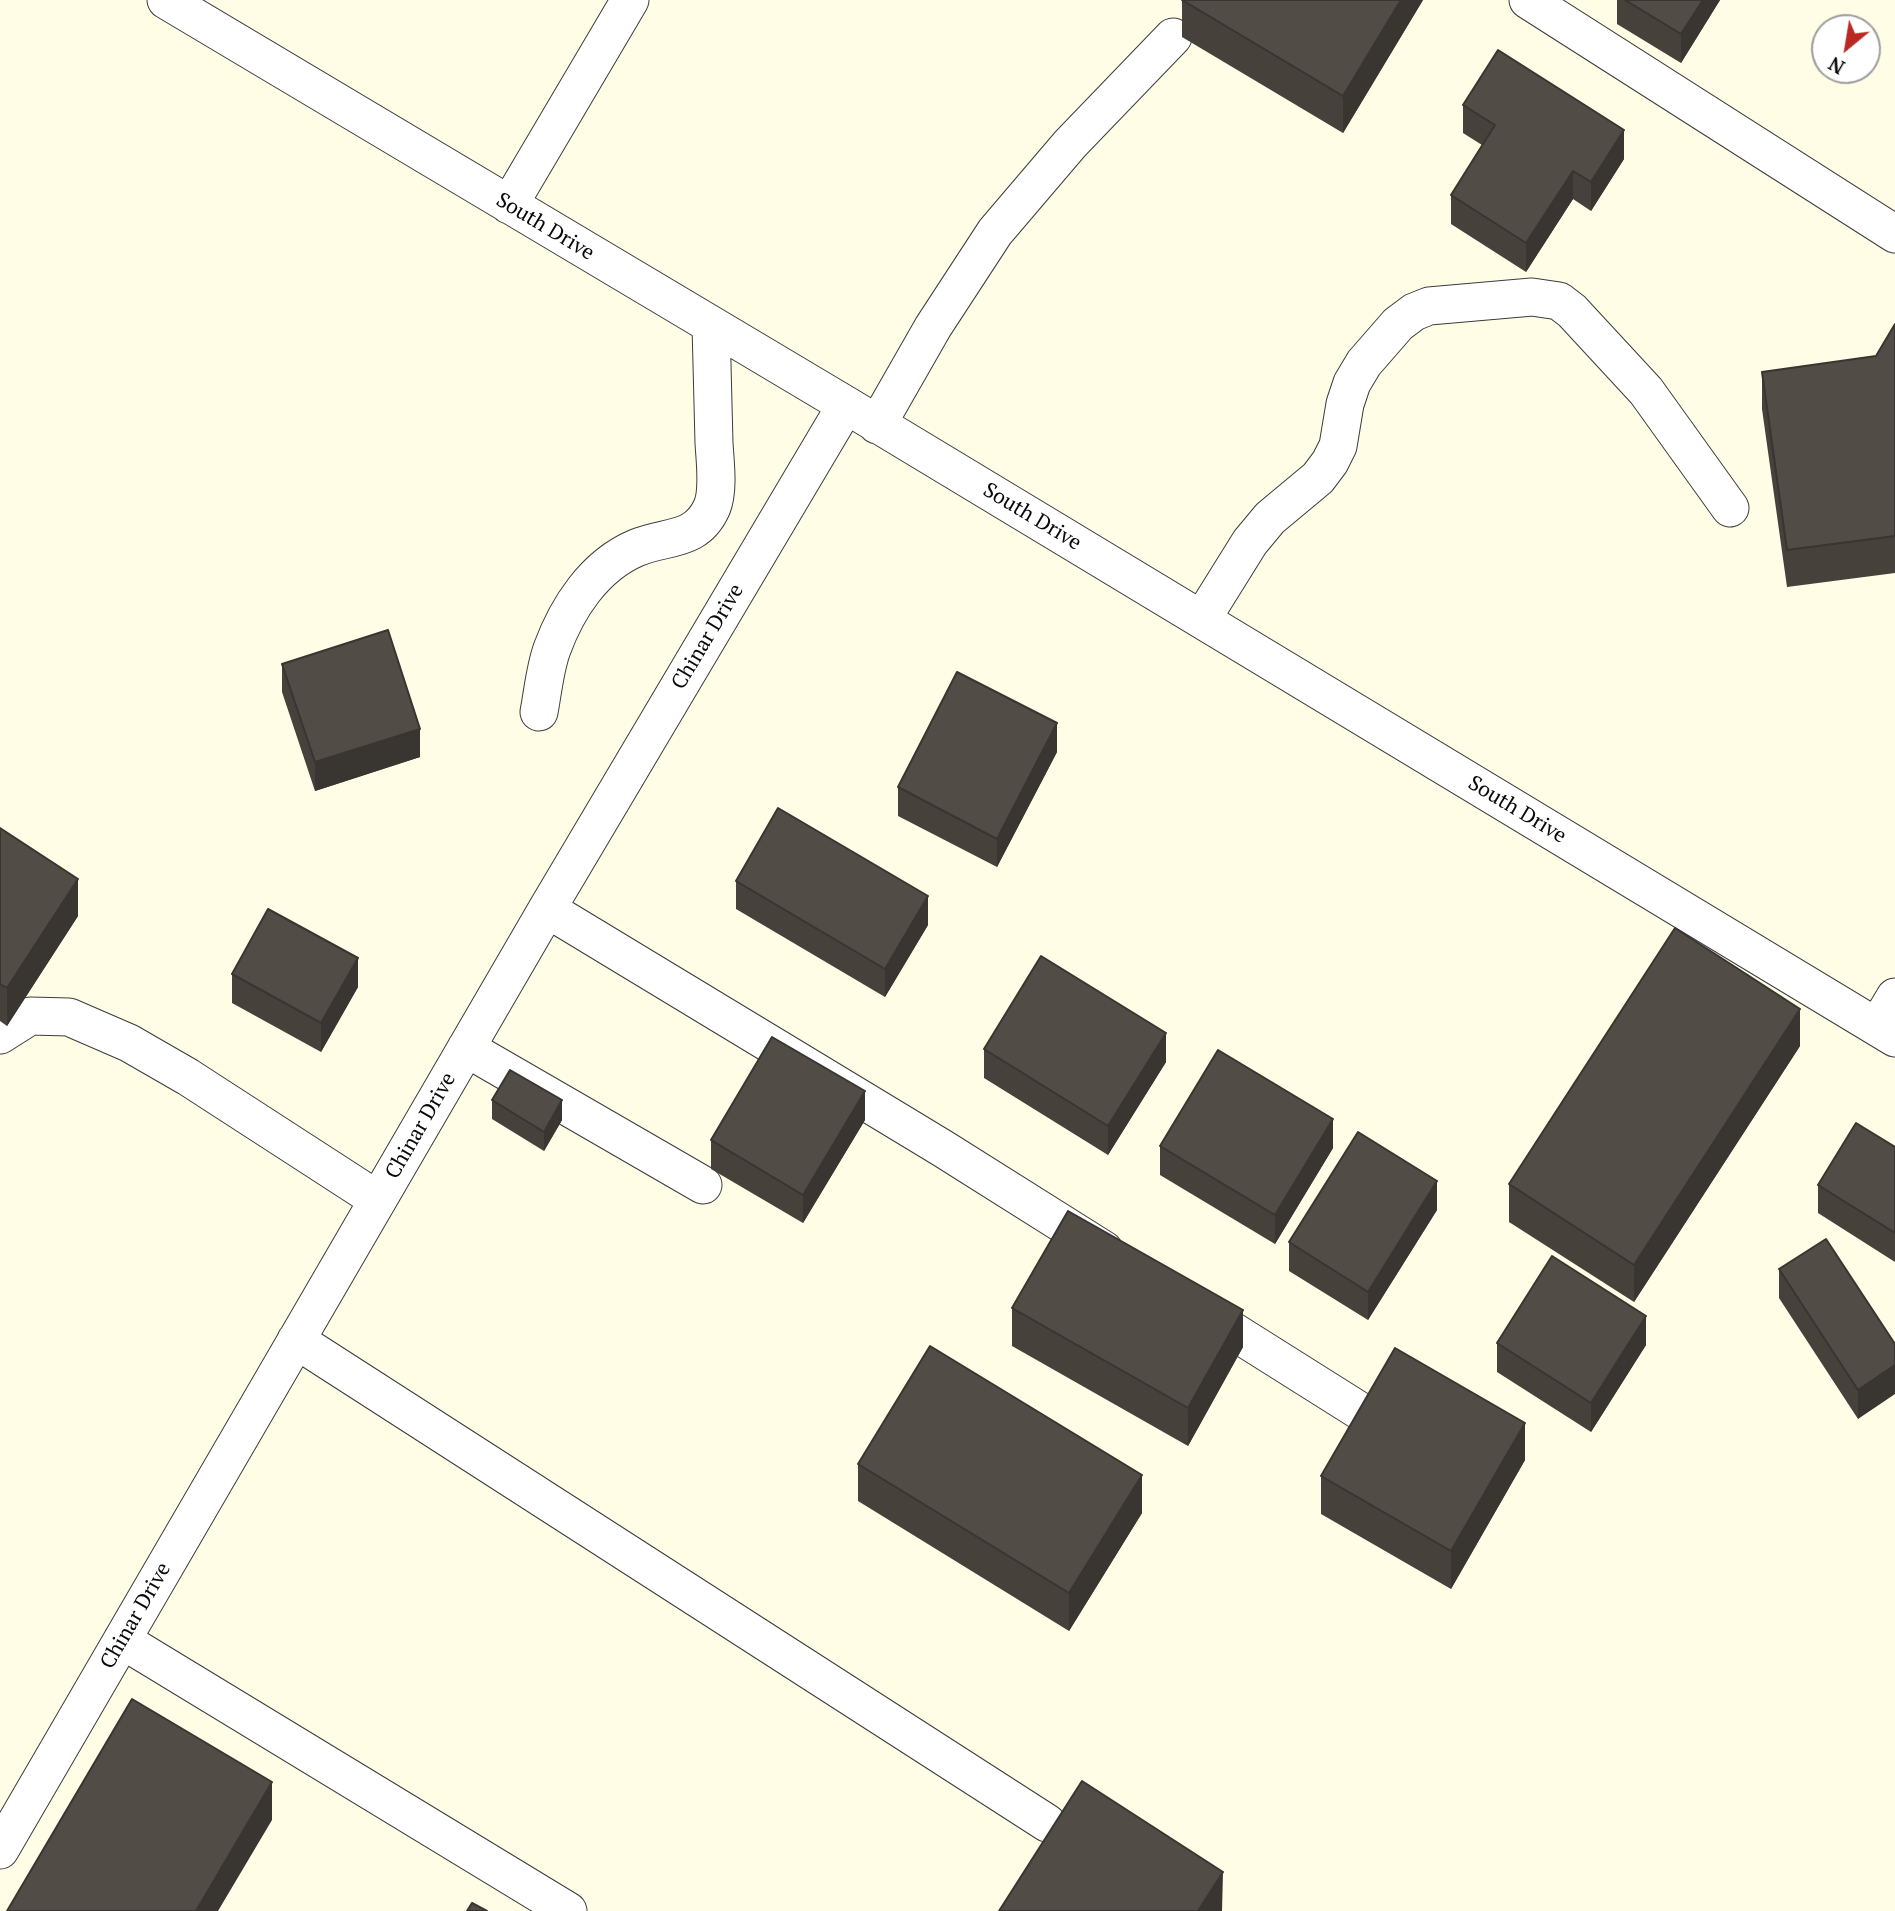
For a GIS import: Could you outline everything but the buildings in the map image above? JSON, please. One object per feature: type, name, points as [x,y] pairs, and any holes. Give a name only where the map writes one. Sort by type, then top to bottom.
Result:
[{"type":"street","name":"South Drive","points":[[166,0],[1202,620],[1889,1020]]},
{"type":"street","points":[[509,205],[630,0]]},
{"type":"street","points":[[1528,0],[1895,234]]},
{"type":"street","points":[[877,425],[933,327],[995,232],[1070,144],[1173,37]]},
{"type":"street","points":[[1202,620],[1250,542],[1270,518],[1318,478],[1330,462],[1338,446],[1345,404],[1352,383],[1364,363],[1398,324],[1414,312],[1429,306],[1532,298],[1559,301],[1572,311],[1646,391],[1731,508]]},
{"type":"street","points":[[539,712],[551,650],[565,619],[585,587],[610,564],[635,548],[683,535],[701,525],[713,505],[715,479],[711,325]]},
{"type":"street","name":"Chinar Drive","points":[[0,1850],[547,909],[846,405]]},
{"type":"street","points":[[547,909],[942,1148],[1129,1266]]},
{"type":"street","points":[[0,1035],[30,1016],[69,1017],[117,1038],[188,1077],[378,1200]]},
{"type":"street","points":[[466,1048],[703,1185]]},
{"type":"street","points":[[1175,1295],[1363,1413]]},
{"type":"street","points":[[296,1340],[1047,1823]]},
{"type":"street","points":[[122,1640],[568,1911]]}]
